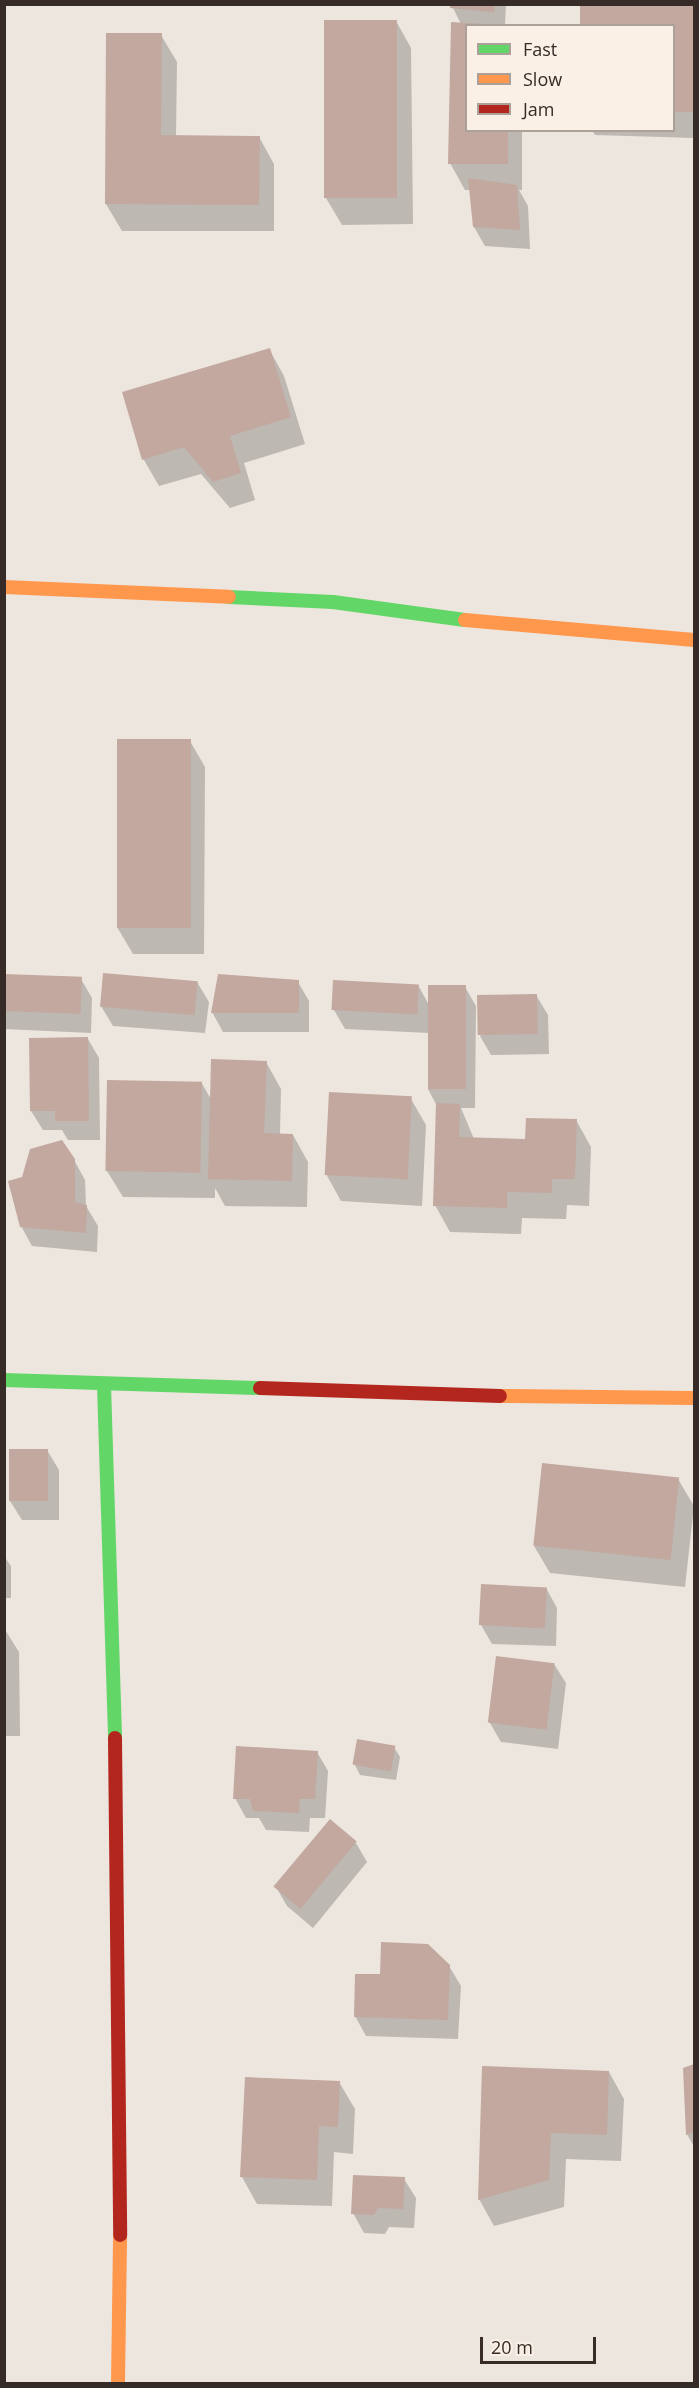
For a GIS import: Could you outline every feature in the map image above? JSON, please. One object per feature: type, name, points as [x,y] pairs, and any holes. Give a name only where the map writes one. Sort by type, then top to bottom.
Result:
[{"type":"street","points":[[4,587],[333,602],[502,625],[694,640]]},
{"type":"street","points":[[4,1380],[616,1400],[694,1398]]},
{"type":"street","points":[[104,1385],[116,1782],[121,2190],[118,2384]]},
{"type":"building","points":[[450,4],[495,4],[494,12],[450,8]]},
{"type":"building","points":[[580,4],[694,4],[694,112],[675,112],[675,24],[580,24]]},
{"type":"building","points":[[324,20],[397,20],[397,198],[324,198]]},
{"type":"building","points":[[451,22],[483,24],[465,24],[465,132],[508,132],[508,164],[448,164]]},
{"type":"building","points":[[106,33],[162,33],[161,135],[260,136],[259,205],[105,204]]},
{"type":"building","points":[[468,178],[517,185],[520,230],[473,227]]},
{"type":"building","points":[[270,348],[291,417],[230,436],[241,473],[213,482],[184,447],[142,460],[122,392]]},
{"type":"building","points":[[117,739],[191,739],[191,928],[117,928]]},
{"type":"building","points":[[103,973],[198,981],[195,1015],[100,1007]]},
{"type":"building","points":[[4,974],[82,977],[81,1014],[4,1011]]},
{"type":"building","points":[[218,974],[299,980],[299,1013],[211,1013]]},
{"type":"building","points":[[333,980],[419,985],[417,1014],[331,1010]]},
{"type":"building","points":[[428,985],[466,985],[466,1089],[428,1089]]},
{"type":"building","points":[[537,994],[538,1034],[478,1035],[477,995]]},
{"type":"building","points":[[88,1037],[89,1121],[55,1121],[55,1111],[30,1111],[29,1038]]},
{"type":"building","points":[[211,1059],[267,1061],[264,1133],[293,1134],[292,1181],[208,1179]]},
{"type":"building","points":[[107,1080],[202,1082],[200,1173],[105,1171]]},
{"type":"building","points":[[329,1092],[412,1096],[408,1179],[325,1175]]},
{"type":"building","points":[[436,1103],[460,1104],[459,1137],[525,1139],[526,1118],[577,1119],[575,1179],[552,1179],[552,1193],[507,1192],[507,1208],[433,1206]]},
{"type":"building","points":[[62,1140],[75,1159],[75,1202],[87,1205],[86,1233],[20,1227],[8,1181],[22,1177],[30,1149]]},
{"type":"building","points":[[9,1449],[48,1449],[48,1501],[9,1501]]},
{"type":"building","points":[[542,1463],[679,1477],[671,1560],[533,1546]]},
{"type":"building","points":[[481,1584],[547,1587],[545,1628],[479,1625]]},
{"type":"building","points":[[496,1656],[555,1663],[546,1730],[488,1723]]},
{"type":"building","points":[[357,1739],[395,1746],[391,1771],[352,1765]]},
{"type":"building","points":[[236,1746],[318,1751],[315,1799],[300,1799],[299,1813],[253,1811],[250,1799],[233,1799]]},
{"type":"building","points":[[330,1819],[357,1841],[300,1909],[273,1886]]},
{"type":"building","points":[[381,1942],[428,1944],[450,1965],[448,2020],[354,2017],[355,1974],[380,1974]]},
{"type":"building","points":[[694,2064],[694,2132],[686,2135],[683,2068]]},
{"type":"building","points":[[482,2066],[609,2071],[607,2135],[551,2133],[549,2180],[478,2200]]},
{"type":"building","points":[[245,2077],[340,2081],[338,2127],[319,2126],[317,2180],[240,2177]]},
{"type":"building","points":[[353,2175],[405,2177],[403,2209],[378,2208],[374,2215],[351,2214]]},
{"type":"traffic: fast","points":[[229,597],[333,602],[465,620]]},
{"type":"traffic: fast","points":[[4,1380],[260,1388]]},
{"type":"traffic: fast","points":[[104,1385],[115,1738]]},
{"type":"traffic: slow","points":[[4,587],[229,597]]},
{"type":"traffic: slow","points":[[465,620],[694,640]]},
{"type":"traffic: slow","points":[[500,1396],[694,1398]]},
{"type":"traffic: slow","points":[[118,2384],[120,2235]]},
{"type":"traffic: jam","points":[[260,1388],[500,1396]]},
{"type":"traffic: jam","points":[[115,1738],[120,2235]]}]
